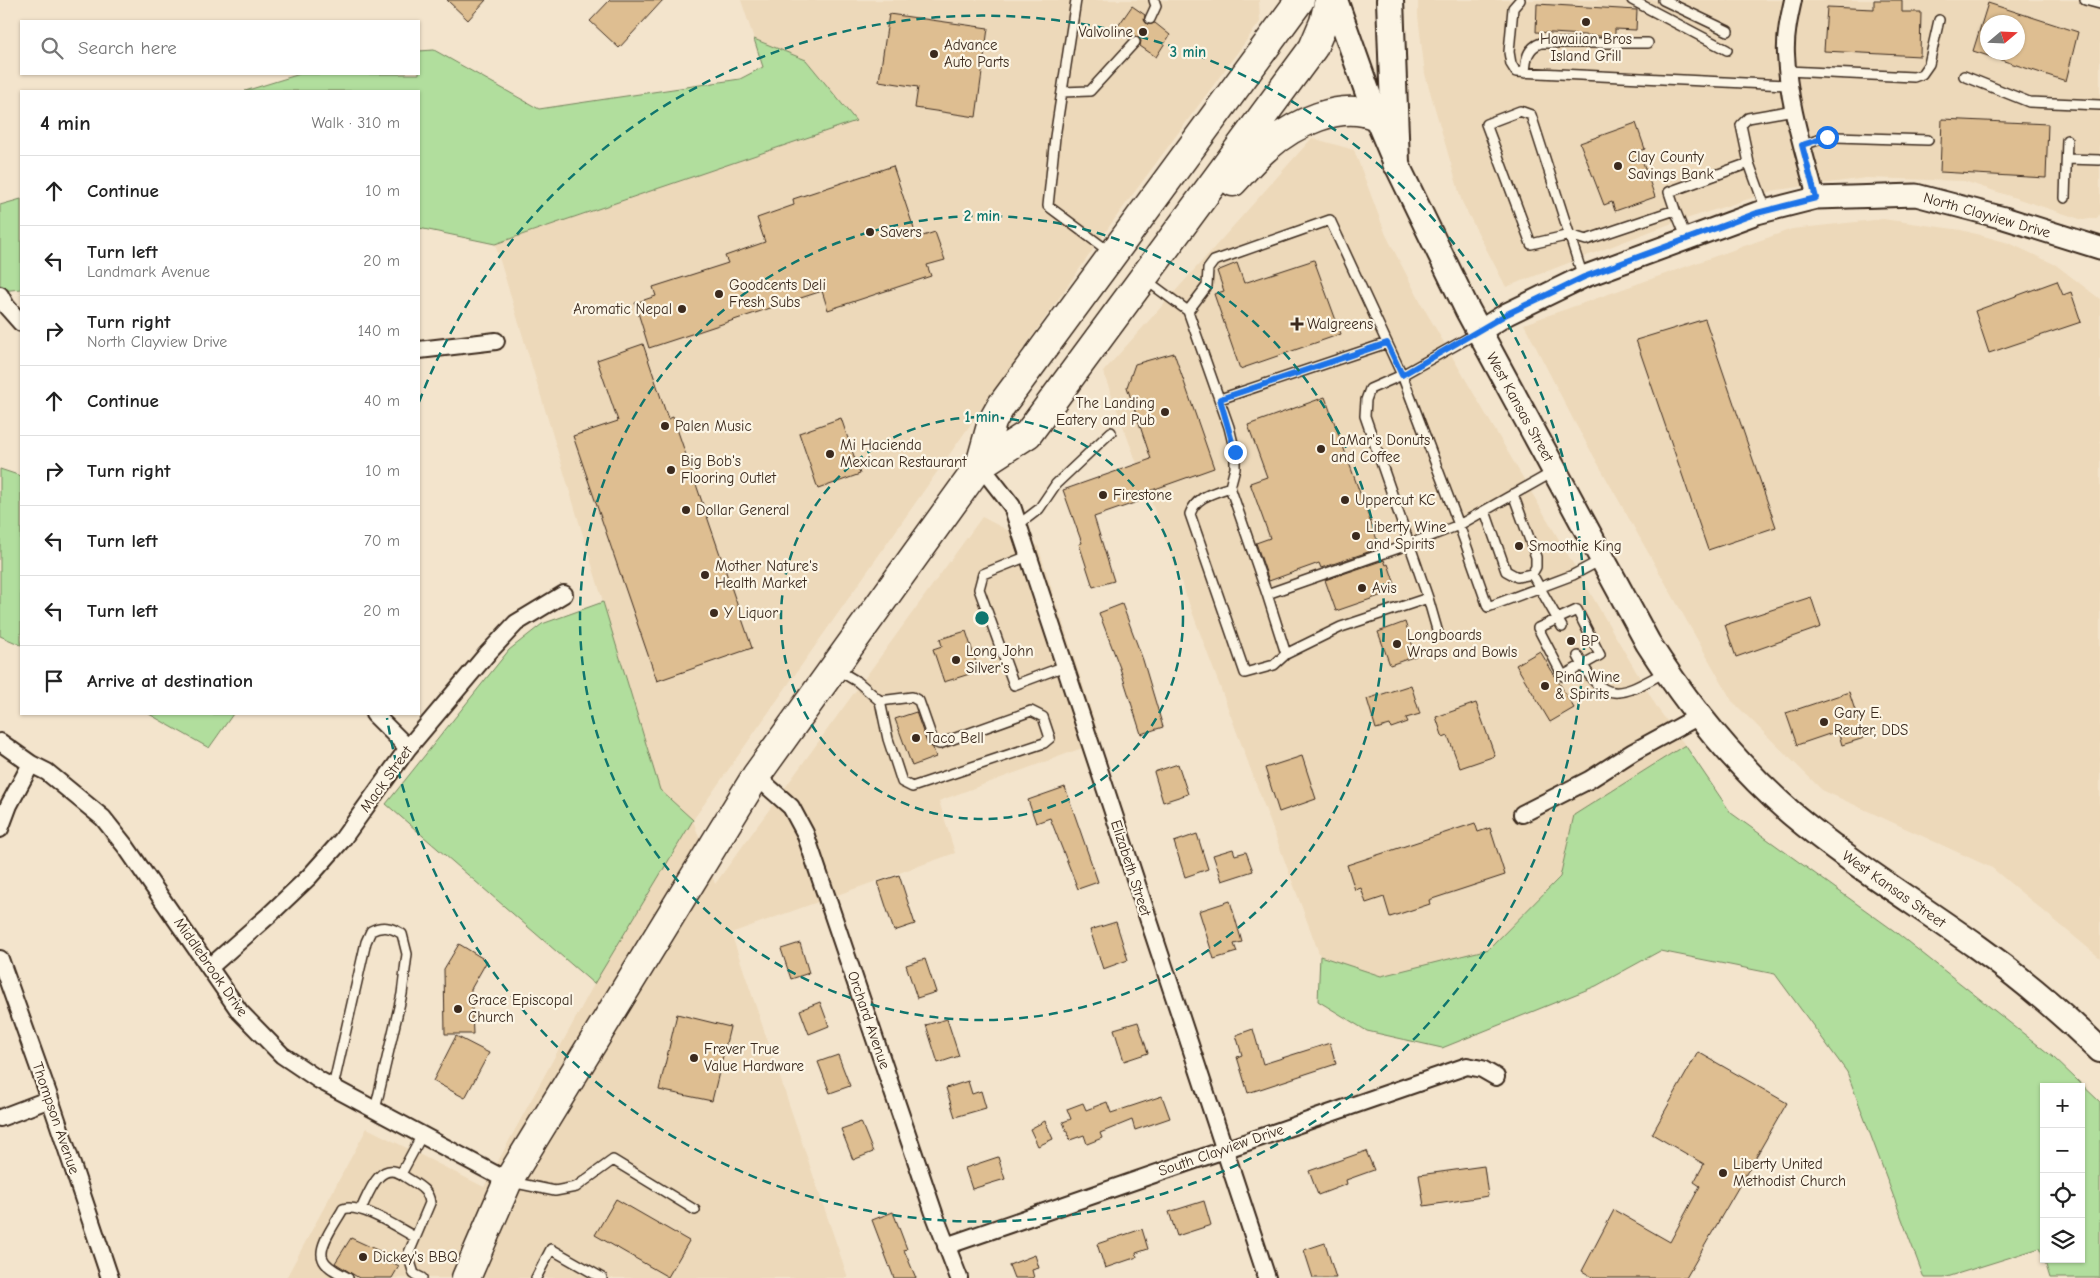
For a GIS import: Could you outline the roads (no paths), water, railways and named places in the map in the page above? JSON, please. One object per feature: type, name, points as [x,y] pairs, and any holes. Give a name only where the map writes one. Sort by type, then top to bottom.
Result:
[{"type":"highway","points":[[1262,51],[1270,27],[1271,0]]},
{"type":"highway","points":[[466,1278],[508,1181],[756,776],[980,465],[992,422],[1002,406],[1300,0]]},
{"type":"highway","points":[[980,465],[1028,434],[1312,48],[1324,22],[1329,0]]},
{"type":"highway","points":[[1183,225],[1220,196],[1266,148],[1291,130],[1343,110],[1360,110],[1376,116]]},
{"type":"main road","name":"West Kansas Street","points":[[1335,0],[1376,116],[1396,163],[1467,309],[1648,643],[1666,672],[1699,716],[1745,769],[1791,813],[1838,850],[2011,973],[2052,1006],[2100,1050]]},
{"type":"main road","points":[[1390,0],[1396,163]]},
{"type":"street","points":[[1794,0],[1788,26],[1786,52],[1788,78],[1802,145],[1816,198]]},
{"type":"street","name":"North Clayview Drive","points":[[1480,332],[1507,314],[1584,277],[1766,210],[1816,198],[1916,195],[2004,218],[2100,248]]},
{"type":"street","points":[[0,295],[20,322]]},
{"type":"street","points":[[420,350],[496,341]]},
{"type":"street","name":"Elizabeth Street","points":[[980,465],[1012,506],[1223,1150],[1267,1278]]},
{"type":"street","name":"Mack Street","points":[[210,967],[309,877],[342,840],[408,748],[487,654],[516,623],[564,594]]},
{"type":"street","points":[[375,715],[408,748]]},
{"type":"street","points":[[1522,814],[1589,780],[1633,752],[1699,716]]},
{"type":"street","name":"Middlebrook Drive","points":[[0,742],[31,764],[48,772],[103,818],[126,847],[240,1012],[282,1055],[333,1087],[508,1181]]},
{"type":"street","points":[[0,829],[8,804],[31,764]]},
{"type":"street","name":"Orchard Avenue","points":[[756,776],[791,807],[806,833],[946,1246],[959,1278]]},
{"type":"street","name":"Thompson Avenue","points":[[0,959],[50,1099],[110,1278]]},
{"type":"street","name":"South Clayview Drive","points":[[946,1246],[1467,1066],[1482,1069],[1496,1077]]},
{"type":"street","points":[[0,1118],[50,1099]]},
{"type":"lane","points":[[1076,0],[1055,137],[1048,206],[1112,254]]},
{"type":"lane","points":[[1520,0],[1513,8],[1509,52],[1511,64],[1521,72],[1788,78],[1914,77],[1922,74],[1929,64],[1939,20]]},
{"type":"lane","points":[[1632,0],[1726,50]]},
{"type":"lane","points":[[1663,0],[1728,31]]},
{"type":"lane","points":[[2085,0],[2100,4]]},
{"type":"lane","points":[[1150,20],[1155,3]]},
{"type":"lane","points":[[1521,72],[1533,45],[1541,43],[1648,43]]},
{"type":"lane","points":[[1062,92],[1090,91],[1132,45]]},
{"type":"lane","points":[[1964,76],[2029,102],[2100,105]]},
{"type":"lane","points":[[1766,210],[1749,163],[1741,124],[1748,118],[1794,110]]},
{"type":"lane","points":[[1584,277],[1570,235],[1531,115],[1520,111],[1486,124],[1530,244],[1570,235],[1586,240],[1675,210]]},
{"type":"lane","points":[[1802,145],[1827,137],[1928,140]]},
{"type":"lane","points":[[2065,198],[2067,140]]},
{"type":"lane","points":[[2067,159],[2100,160]]},
{"type":"lane","points":[[1686,239],[1669,192],[1749,163]]},
{"type":"lane","points":[[1188,311],[1207,286],[1208,269],[1214,261],[1330,220],[1402,375],[1488,607],[1573,575],[1602,559]]},
{"type":"lane","points":[[1144,278],[1188,311],[1220,399],[1235,452],[1235,468],[1230,488],[1286,654]]},
{"type":"lane","points":[[1438,633],[1410,544],[1365,416],[1366,400],[1370,389],[1402,375],[1480,332]]},
{"type":"lane","points":[[1220,399],[1387,343]]},
{"type":"lane","points":[[1018,524],[1039,509],[1056,484],[1111,432]]},
{"type":"lane","points":[[1267,594],[1459,525],[1555,471]]},
{"type":"lane","points":[[1230,488],[1200,499],[1193,506],[1190,514],[1245,673],[1274,664],[1286,654],[1341,627],[1428,598]]},
{"type":"lane","points":[[1485,511],[1506,571],[1517,577],[1532,574],[1536,567],[1536,557],[1513,494]]},
{"type":"lane","points":[[1028,556],[983,574],[979,589],[1014,685],[1065,666]]},
{"type":"lane","points":[[1532,574],[1562,627]]},
{"type":"lane","points":[[1577,610],[1600,655],[1583,665],[1563,676],[1538,628],[1577,610]]},
{"type":"lane","points":[[1578,656],[1599,686],[1612,692],[1629,691],[1666,672]]},
{"type":"lane","points":[[834,667],[858,682],[874,698],[880,700],[912,697],[919,701],[933,741],[939,744],[1031,711],[1043,717],[1050,738],[1044,743],[912,787],[902,782],[888,739],[880,700]]},
{"type":"lane","points":[[333,1087],[366,942],[371,931],[379,926],[394,928],[402,934],[408,954],[402,994],[375,1110]]},
{"type":"lane","points":[[402,1174],[422,1135]]},
{"type":"lane","points":[[508,1181],[555,1191],[576,1187],[613,1160],[695,1210]]},
{"type":"lane","points":[[361,1209],[378,1177],[384,1172],[396,1171],[427,1191],[430,1203],[408,1255],[416,1277]]},
{"type":"lane","points":[[348,1278],[330,1268],[323,1260],[321,1248],[343,1209],[349,1207],[361,1209],[415,1237]]},
{"type":"lane","points":[[536,1278],[551,1248],[602,1278]]},
{"type":"place","name":"Hawaiian Bros Island Grill","points":[[1586,22]]},
{"type":"place","name":"Valvoline","points":[[1143,32]]},
{"type":"place","name":"Advance Auto Parts","points":[[934,54]]},
{"type":"place","name":"Clay County Savings Bank","points":[[1618,166]]},
{"type":"place","name":"Savers","points":[[870,232]]},
{"type":"place","name":"Goodcents Deli Fresh Subs","points":[[719,294]]},
{"type":"place","name":"Aromatic Nepal","points":[[682,309]]},
{"type":"place","name":"Walgreens","points":[[1297,324]]},
{"type":"place","name":"The Landing Eatery and Pub","points":[[1165,412]]},
{"type":"place","name":"Palen Music","points":[[665,426]]},
{"type":"place","name":"LaMar's Donuts and Coffee","points":[[1321,449]]},
{"type":"place","name":"Mi Hacienda Mexican Restaurant","points":[[830,454]]},
{"type":"place","name":"Big Bob's Flooring Outlet","points":[[671,470]]},
{"type":"place","name":"Firestone","points":[[1103,495]]},
{"type":"place","name":"Uppercut KC","points":[[1345,500]]},
{"type":"place","name":"Dollar General","points":[[686,510]]},
{"type":"place","name":"Liberty Wine and Spirits","points":[[1356,536]]},
{"type":"place","name":"Smoothie King","points":[[1519,546]]},
{"type":"place","name":"Mother Nature's Health Market","points":[[705,575]]},
{"type":"place","name":"Avis","points":[[1362,588]]},
{"type":"place","name":"Y Liquor","points":[[714,613]]},
{"type":"place","name":"BP","points":[[1571,641]]},
{"type":"place","name":"Longboards Wraps and Bowls","points":[[1397,644]]},
{"type":"place","name":"Long John Silver's","points":[[956,660]]},
{"type":"place","name":"Pina Wine & Spirits","points":[[1545,686]]},
{"type":"place","name":"Gary E. Reuter, DDS","points":[[1824,722]]},
{"type":"place","name":"Taco Bell","points":[[916,738]]},
{"type":"place","name":"Grace Episcopal Church","points":[[458,1009]]},
{"type":"place","name":"Frever True Value Hardware","points":[[694,1058]]},
{"type":"place","name":"Liberty United Methodist Church","points":[[1723,1173]]},
{"type":"place","name":"Dickey's BBQ","points":[[363,1257]]}]
